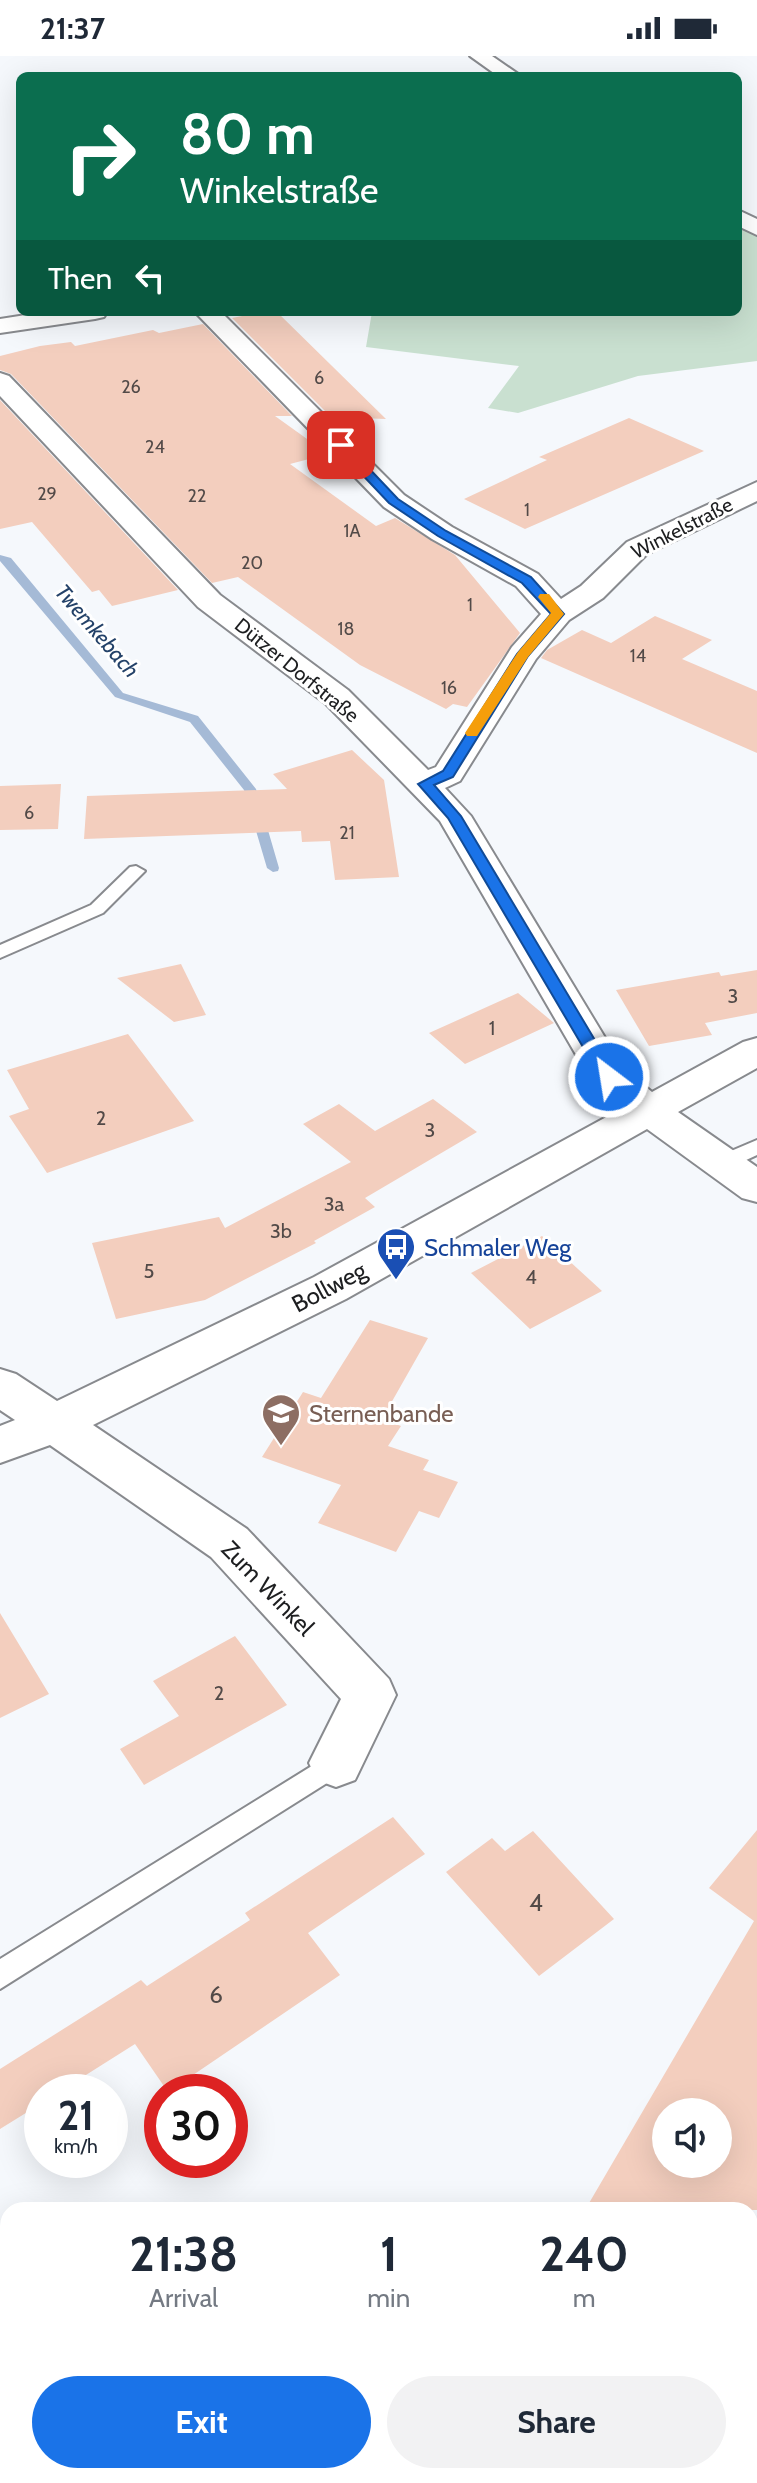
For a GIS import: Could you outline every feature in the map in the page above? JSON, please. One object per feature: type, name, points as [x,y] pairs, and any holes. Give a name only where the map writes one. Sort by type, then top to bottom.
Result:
[{"type":"street","points":[[479,56],[505,72]]},
{"type":"street","points":[[0,326],[68,316]]},
{"type":"street","points":[[211,316],[394,501],[442,533],[527,580],[558,614]]},
{"type":"street","name":"Dützer Dorfstraße","points":[[0,381],[209,601],[337,697],[425,784],[454,816],[609,1077],[648,1110],[740,1155],[757,1188]]},
{"type":"street","name":"Winkelstraße","points":[[425,784],[448,774],[523,654],[558,614],[592,592],[637,548],[757,490]]},
{"type":"street","name":"Bollweg","points":[[0,1445],[53,1424],[330,1288],[757,1051]]},
{"type":"street","points":[[0,1386],[53,1424]]},
{"type":"street","name":"Zum Winkel","points":[[53,1424],[229,1543],[370,1695],[336,1763]]},
{"type":"lane","points":[[0,952],[97,909],[136,871]]},
{"type":"lane","points":[[0,1975],[336,1763]]},
{"type":"green space","points":[[742,226],[757,235],[757,361],[638,376],[518,413],[488,408],[519,366],[366,347],[371,316],[742,316]]},
{"type":"building","points":[[281,316],[386,419],[331,417],[232,318]]},
{"type":"building","points":[[203,324],[292,416],[275,416],[328,454],[290,464],[376,526],[395,518],[455,555],[520,633],[467,707],[453,704],[446,709],[360,665],[238,577],[212,583],[11,374],[0,370],[0,356],[40,346],[71,342],[75,346],[153,330],[159,333]]},
{"type":"building","points":[[0,400],[178,590],[112,606],[99,590],[92,592],[32,522],[0,529]]},
{"type":"building","points":[[629,418],[704,451],[525,529],[464,499],[547,460],[539,457]]},
{"type":"building","points":[[655,616],[712,640],[682,659],[757,691],[757,753],[541,658],[547,650],[582,630],[611,643]]},
{"type":"building","points":[[352,750],[384,780],[399,877],[335,880],[330,841],[302,842],[301,831],[84,839],[87,796],[287,789],[273,774]]},
{"type":"building","points":[[61,784],[58,829],[0,830],[0,786]]},
{"type":"building","points":[[181,964],[206,1015],[174,1022],[117,978]]},
{"type":"building","points":[[757,970],[757,1013],[705,1023],[712,1035],[649,1046],[616,990],[719,972],[721,976]]},
{"type":"building","points":[[518,993],[554,1023],[465,1064],[429,1033]]},
{"type":"building","points":[[128,1034],[194,1121],[47,1173],[9,1116],[29,1109],[7,1070]]},
{"type":"building","points":[[433,1099],[477,1132],[365,1198],[375,1207],[314,1241],[316,1243],[205,1300],[116,1319],[92,1243],[219,1217],[225,1228],[351,1162],[303,1124],[339,1104],[375,1131]]},
{"type":"building","points":[[542,1236],[602,1291],[530,1329],[471,1273]]},
{"type":"building","points":[[370,1320],[428,1338],[382,1419],[401,1426],[388,1446],[429,1460],[423,1470],[458,1482],[439,1518],[419,1511],[396,1552],[318,1523],[341,1485],[262,1457],[303,1392],[321,1398]]},
{"type":"building","points":[[0,1613],[49,1694],[0,1718]]},
{"type":"building","points":[[235,1636],[287,1705],[144,1785],[120,1749],[179,1716],[153,1681]]},
{"type":"building","points":[[393,1817],[425,1854],[308,1933],[340,1975],[194,2074],[156,2074],[135,2044],[88,2074],[24,2074],[24,2114],[0,2129],[0,2069],[141,1980],[147,1986],[250,1920],[245,1913]]},
{"type":"building","points":[[757,1830],[757,2202],[590,2202],[754,1921],[709,1888]]},
{"type":"building","points":[[533,1831],[614,1919],[539,1976],[446,1872],[492,1838],[505,1851]]},
{"type":"waterway","name":"Twemkebach","points":[[0,558],[7,560],[119,695],[194,719],[250,789],[273,868]]},
{"type":"slow traffic","points":[[472,733],[523,654],[558,614],[545,597]]},
{"type":"place","name":"Schmaler Weg","points":[[396,1281]]},
{"type":"place","name":"Sternenbande","points":[[281,1447]]},
{"type":"route","points":[[341,445],[394,501],[442,533],[527,580],[558,614],[523,654],[448,774],[425,784],[454,816],[609,1077]]}]
